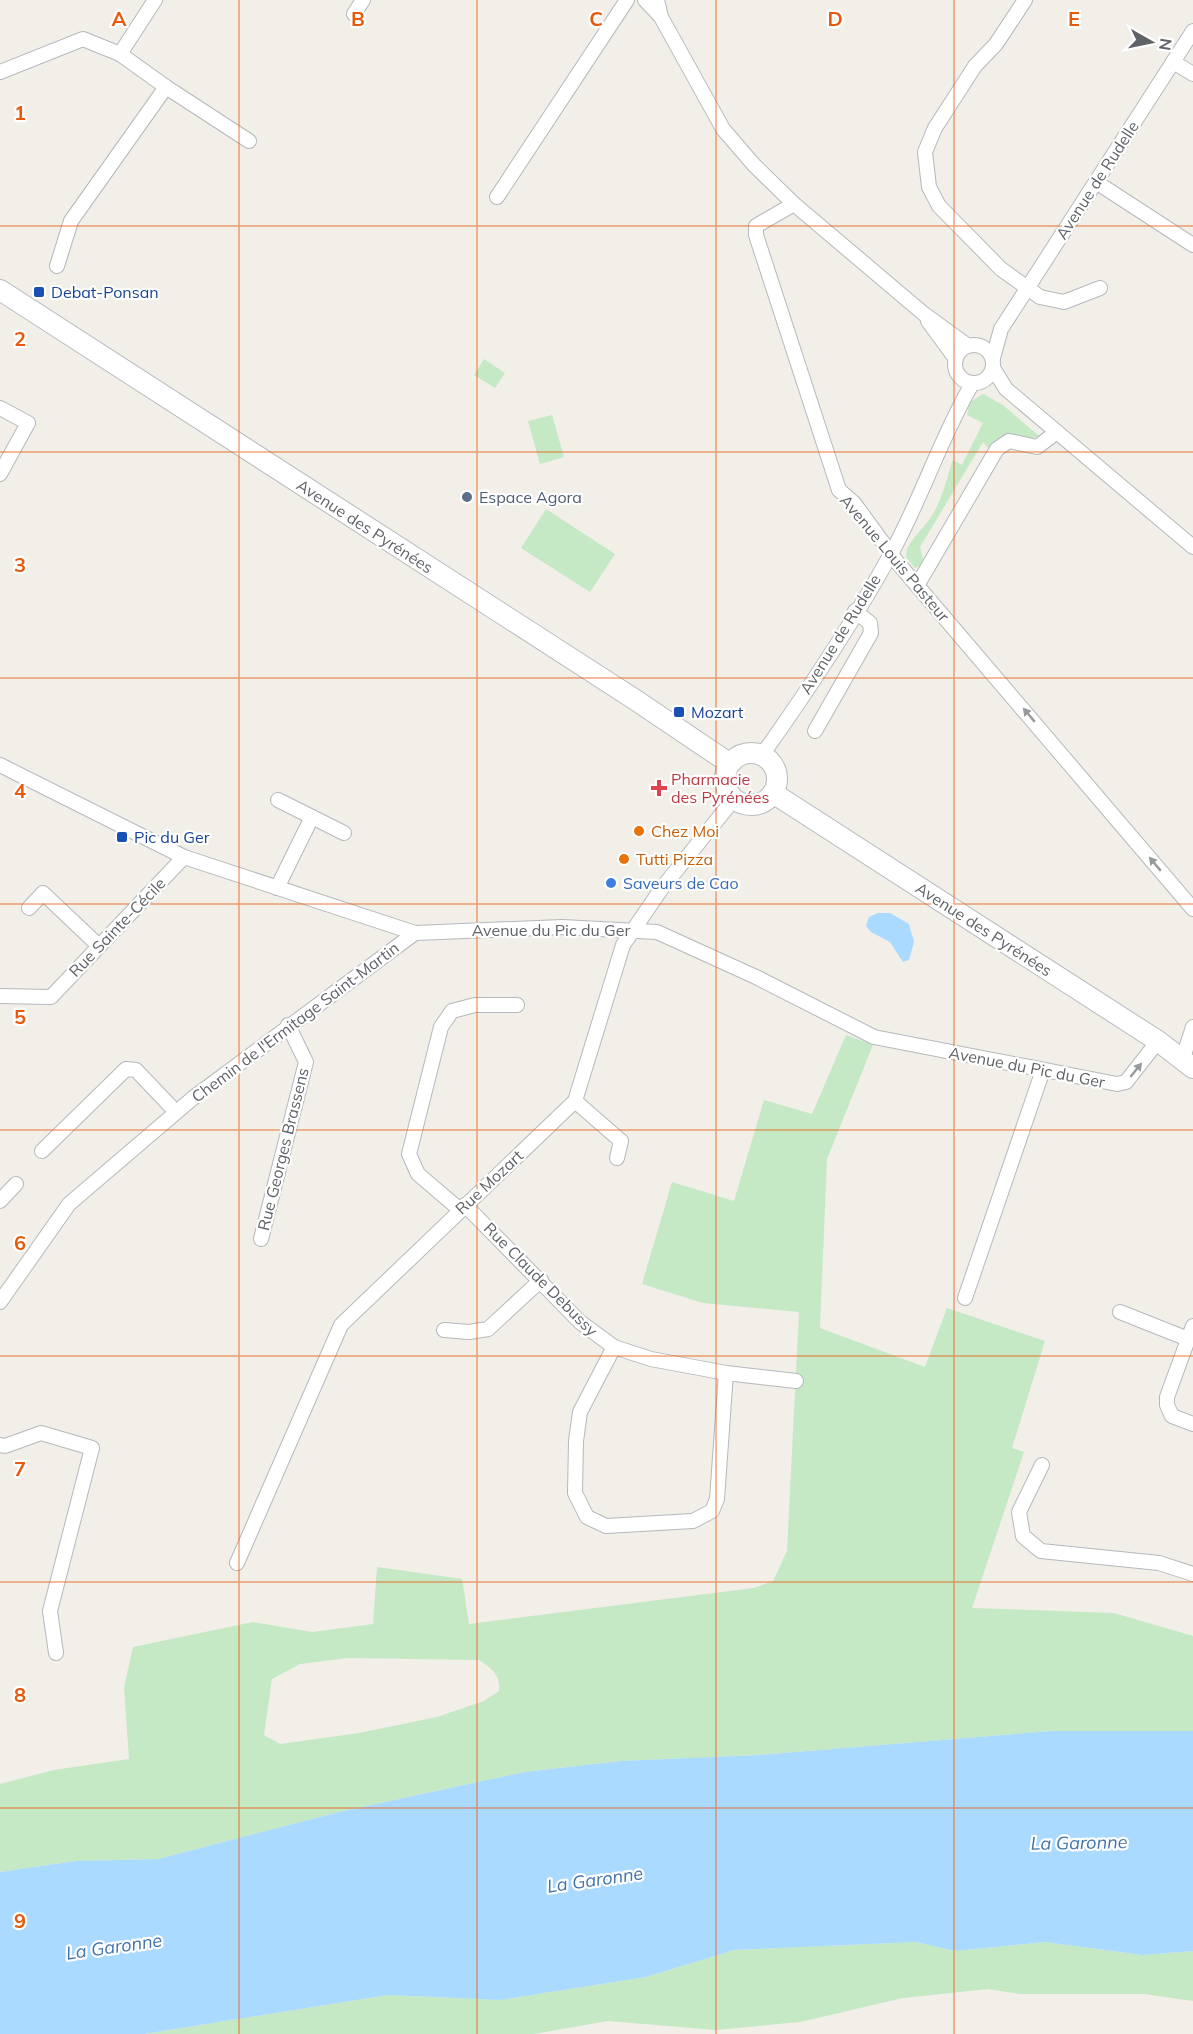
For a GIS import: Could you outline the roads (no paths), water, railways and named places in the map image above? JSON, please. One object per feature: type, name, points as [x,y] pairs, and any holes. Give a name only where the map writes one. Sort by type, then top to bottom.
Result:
[{"type":"main road","name":"Avenue des Pyrénées","points":[[0,290],[634,699],[729,763]]},
{"type":"main road","points":[[744,753],[762,755],[773,765],[777,779],[773,793],[762,803],[747,805],[734,799],[726,789],[724,776],[729,763],[744,753]]},
{"type":"main road","name":"Avenue des Pyrénées","points":[[773,793],[1158,1041],[1187,1065]]},
{"type":"street","points":[[120,54],[155,0]]},
{"type":"street","points":[[354,14],[363,0]]},
{"type":"street","points":[[497,197],[627,0]]},
{"type":"street","points":[[645,0],[661,17],[723,129],[754,165],[794,204],[924,314],[973,346],[985,348],[1006,388],[1193,547]]},
{"type":"street","points":[[657,0],[661,17]]},
{"type":"street","points":[[1025,0],[996,44],[975,66],[928,141],[925,164],[929,187],[939,206],[1001,269],[1027,290],[1040,297],[1064,302],[1100,288]]},
{"type":"street","name":"Avenue de Rudelle","points":[[993,363],[1001,329],[1193,31]]},
{"type":"street","points":[[0,72],[82,39],[120,54],[249,141]]},
{"type":"street","points":[[1173,62],[1193,74]]},
{"type":"street","points":[[57,266],[71,221],[166,87]]},
{"type":"street","points":[[1096,182],[1193,245]]},
{"type":"street","name":"Avenue Louis Pasteur","points":[[794,204],[756,226],[760,249],[839,490],[854,503],[891,553],[1193,909]]},
{"type":"street","points":[[924,314],[956,359],[956,371],[972,381],[1006,388]]},
{"type":"street","name":"Avenue de Rudelle","points":[[973,346],[1001,329]]},
{"type":"street","points":[[956,359],[973,346]]},
{"type":"street","points":[[972,381],[993,363]]},
{"type":"street","name":"Avenue de Rudelle","points":[[762,755],[891,553],[925,487],[955,411],[972,381]]},
{"type":"street","points":[[0,408],[28,423],[0,474]]},
{"type":"street","points":[[918,585],[997,449],[1009,441],[1037,447],[1057,432]]},
{"type":"street","points":[[814,731],[871,633],[870,623],[855,611]]},
{"type":"street","name":"Avenue du Pic du Ger","points":[[0,765],[184,857],[415,933],[562,927],[635,929],[657,932],[756,977],[874,1037],[1117,1084],[1126,1082],[1158,1041]]},
{"type":"street","name":"Rue Mozart","points":[[237,1563],[341,1325],[575,1101],[623,945],[662,888],[734,799]]},
{"type":"street","points":[[278,800],[344,833]]},
{"type":"street","points":[[277,888],[312,817]]},
{"type":"street","name":"Rue Sainte-Cécile","points":[[0,996],[51,997],[184,857]]},
{"type":"street","points":[[29,908],[43,893],[99,946]]},
{"type":"street","name":"Chemin de l'Ermitage Saint-Martin","points":[[2,1292],[69,1204],[176,1112],[288,1025],[415,933]]},
{"type":"street","name":"Rue Claude Debussy","points":[[517,1005],[475,1005],[452,1011],[441,1026],[409,1154],[418,1174],[462,1207],[541,1280],[580,1322],[614,1347],[651,1359],[726,1373],[796,1381]]},
{"type":"street","name":"Rue Georges Brassens","points":[[261,1239],[306,1062],[288,1025]]},
{"type":"street","points":[[1187,1065],[1193,1027]]},
{"type":"street","name":"Chemin de l'Ermitage Saint-Martin","points":[[42,1151],[126,1069],[131,1068],[139,1074],[176,1112]]},
{"type":"street","points":[[965,1298],[1043,1070]]},
{"type":"street","points":[[575,1101],[621,1141],[617,1158]]},
{"type":"street","points":[[0,1201],[16,1184]]},
{"type":"street","points":[[444,1330],[469,1332],[488,1329],[541,1280]]},
{"type":"street","points":[[1120,1312],[1191,1333],[1167,1397],[1167,1406],[1172,1416],[1193,1424]]},
{"type":"street","points":[[614,1347],[580,1412],[576,1440],[575,1493],[587,1517],[606,1526],[693,1521],[712,1511],[717,1499],[726,1373]]},
{"type":"street","points":[[0,1444],[5,1446],[41,1433],[92,1448],[50,1611],[56,1653]]},
{"type":"street","points":[[1042,1465],[1019,1512],[1023,1536],[1041,1551],[1159,1563],[1193,1574]]},
{"type":"water","points":[[878,913],[890,913],[909,924],[914,942],[909,960],[903,962],[890,942],[871,932],[866,926],[869,917]]},
{"type":"water","name":"La Garonne","points":[[1050,1731],[1193,1731],[1193,1951],[1142,1955],[1045,1942],[955,1951],[916,1942],[734,1950],[646,1977],[500,2000],[388,1995],[144,2034],[0,2034],[0,1872],[76,1861],[158,1859],[339,1812],[524,1772],[621,1761],[760,1755]]},
{"type":"place","name":"Debat-Ponsan","points":[[39,292]]},
{"type":"place","name":"Espace Agora","points":[[467,497]]},
{"type":"place","name":"Mozart","points":[[679,712]]},
{"type":"place","name":"Pharmacie des Pyrénées","points":[[659,788]]},
{"type":"place","name":"Chez Moi","points":[[639,831]]},
{"type":"place","name":"Pic du Ger","points":[[122,837]]},
{"type":"place","name":"Tutti Pizza","points":[[624,859]]},
{"type":"place","name":"Saveurs de Cao","points":[[611,883]]}]
